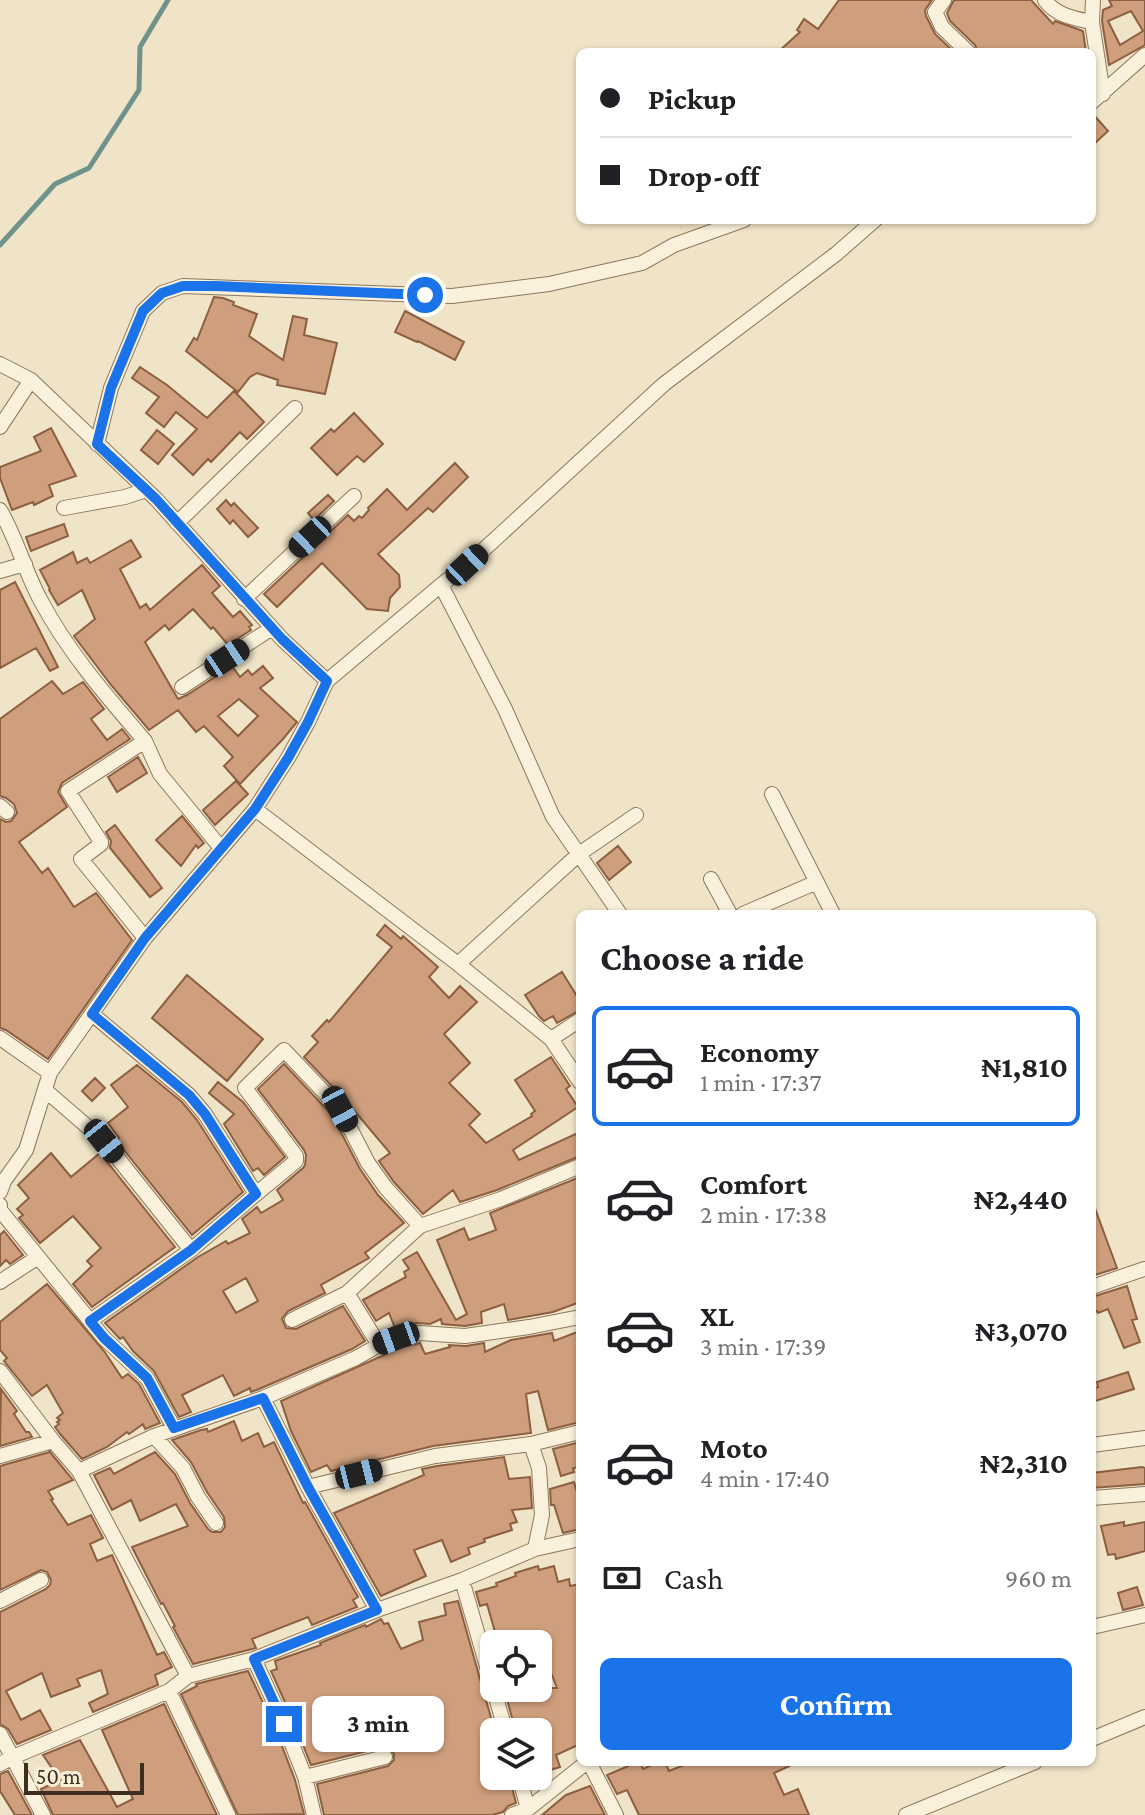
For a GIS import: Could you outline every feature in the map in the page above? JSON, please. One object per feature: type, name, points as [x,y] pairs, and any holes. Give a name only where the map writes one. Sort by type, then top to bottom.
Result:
[{"type":"street","points":[[944,0],[935,12],[942,27],[964,48]]},
{"type":"street","points":[[1045,0],[1050,7],[1075,19],[1092,22]]},
{"type":"street","points":[[1093,0],[1094,48]]},
{"type":"street","points":[[1097,98],[1145,55]]},
{"type":"street","points":[[97,444],[111,388],[143,311],[162,293],[183,286],[452,296],[549,284],[642,263],[674,245],[733,224]]},
{"type":"street","points":[[0,1192],[26,1150],[50,1073],[145,938],[255,809],[288,758],[327,681],[467,565],[664,384],[836,254],[870,224]]},
{"type":"street","points":[[0,364],[31,380],[146,490],[244,599],[327,681]]},
{"type":"street","points":[[0,427],[31,380]]},
{"type":"street","points":[[177,523],[295,408]]},
{"type":"street","points":[[64,508],[146,490]]},
{"type":"street","points":[[244,599],[354,496]]},
{"type":"street","points":[[0,510],[41,601],[70,648],[108,699],[145,741],[160,774],[221,848]]},
{"type":"street","points":[[0,571],[25,564]]},
{"type":"street","points":[[441,585],[505,709],[553,817],[617,910]]},
{"type":"street","points":[[182,687],[272,628]]},
{"type":"street","points":[[145,741],[68,791],[101,842],[81,859],[145,938]]},
{"type":"street","points":[[772,794],[831,910]]},
{"type":"street","points":[[255,809],[551,1039],[576,1076]]},
{"type":"street","points":[[458,964],[579,854],[636,815]]},
{"type":"street","points":[[711,879],[728,910]]},
{"type":"street","points":[[752,910],[817,882]]},
{"type":"street","points":[[92,1014],[189,1095],[205,1114],[256,1194]]},
{"type":"street","points":[[551,1039],[576,1023]]},
{"type":"street","points":[[0,1038],[50,1073]]},
{"type":"street","points":[[90,1321],[191,1250],[296,1161],[296,1156],[245,1088],[284,1050],[340,1109],[368,1163],[420,1226]]},
{"type":"street","points":[[45,1090],[104,1141],[191,1250]]},
{"type":"street","points":[[292,1320],[347,1293],[420,1226],[501,1199],[576,1168]]},
{"type":"street","points":[[0,1205],[0,1210],[104,1338],[147,1378],[174,1428]]},
{"type":"street","points":[[0,1282],[38,1257]]},
{"type":"street","points":[[1096,1286],[1144,1269]]},
{"type":"street","points":[[347,1293],[379,1345]]},
{"type":"street","points":[[79,1471],[174,1428],[263,1398],[379,1345],[419,1333],[465,1336],[576,1318]]},
{"type":"street","points":[[0,1371],[79,1471],[188,1676]]},
{"type":"street","points":[[263,1398],[308,1487],[377,1610]]},
{"type":"street","points":[[308,1487],[435,1456],[531,1444],[576,1433]]},
{"type":"street","points":[[154,1436],[183,1468],[216,1523]]},
{"type":"street","points":[[1096,1444],[1145,1438]]},
{"type":"street","points":[[0,1456],[53,1441]]},
{"type":"street","points":[[531,1444],[539,1468],[542,1515],[535,1549]]},
{"type":"street","points":[[1096,1498],[1145,1494]]},
{"type":"street","points":[[6,1760],[169,1691],[188,1676],[254,1659],[535,1549],[576,1540]]},
{"type":"street","points":[[0,1601],[41,1580]]},
{"type":"street","points":[[462,1580],[502,1718]]},
{"type":"street","points":[[1096,1626],[1145,1615]]},
{"type":"street","points":[[254,1659],[305,1777],[313,1815]]},
{"type":"street","points":[[169,1691],[228,1815]]},
{"type":"street","points":[[1096,1737],[1145,1717]]},
{"type":"street","points":[[0,1734],[6,1760],[43,1815]]},
{"type":"street","points":[[305,1777],[385,1757]]},
{"type":"street","points":[[512,1815],[528,1809],[583,1766]]},
{"type":"street","points":[[590,1766],[616,1815]]},
{"type":"street","points":[[906,1815],[1025,1766]]},
{"type":"street","points":[[523,1790],[528,1809]]},
{"type":"building","points":[[839,0],[932,0],[925,10],[926,16],[935,34],[950,48],[782,48],[800,32],[797,30],[804,19],[818,29]]},
{"type":"building","points":[[954,0],[1031,0],[1053,24],[1055,21],[1083,31],[1085,48],[976,48],[950,21],[947,13]]},
{"type":"building","points":[[1109,0],[1145,0],[1145,45],[1109,65],[1102,21],[1103,10],[1112,6]],"holes":[[[1131,11],[1143,31],[1120,45],[1108,21]]]},
{"type":"building","points":[[1096,118],[1108,131],[1096,142]]},
{"type":"building","points":[[214,297],[234,302],[233,305],[257,314],[249,336],[283,360],[293,316],[307,319],[304,335],[337,343],[325,394],[277,385],[278,380],[257,373],[238,392],[186,351],[194,338],[197,340]]},
{"type":"building","points":[[405,311],[464,342],[455,360],[395,332]]},
{"type":"building","points":[[140,367],[207,418],[234,391],[264,422],[247,439],[240,432],[211,462],[208,459],[193,475],[172,455],[197,429],[176,412],[164,427],[146,413],[159,397],[132,378]]},
{"type":"building","points":[[354,413],[383,444],[364,462],[357,456],[337,475],[311,448]]},
{"type":"building","points":[[51,428],[76,476],[49,485],[53,496],[12,510],[0,478],[0,467],[41,451],[34,437]]},
{"type":"building","points":[[157,430],[174,444],[158,464],[141,450]]},
{"type":"building","points":[[455,463],[468,477],[433,512],[428,508],[378,554],[399,575],[400,587],[390,598],[388,611],[367,609],[322,563],[277,607],[264,594],[348,515],[354,521],[359,516],[362,518],[387,489],[407,510]]},
{"type":"building","points":[[328,495],[334,501],[314,520],[308,513]]},
{"type":"building","points":[[226,500],[231,506],[234,503],[258,528],[248,537],[233,520],[230,524],[217,509]]},
{"type":"building","points":[[64,524],[68,536],[31,551],[26,537]]},
{"type":"building","points":[[131,540],[141,557],[120,569],[140,608],[146,604],[150,610],[202,565],[220,586],[212,593],[233,617],[240,611],[252,625],[249,627],[251,630],[228,645],[193,609],[169,630],[165,625],[145,642],[178,699],[232,666],[240,677],[248,670],[252,675],[263,666],[273,678],[260,688],[297,722],[240,784],[224,766],[233,757],[204,726],[196,732],[178,710],[149,730],[74,636],[95,619],[82,590],[58,605],[40,570],[73,552],[77,563],[87,558],[90,563]],"holes":[[[239,699],[258,716],[238,736],[218,716]]]},
{"type":"building","points":[[15,582],[58,667],[50,671],[36,648],[0,668],[0,590]]},
{"type":"building","points":[[52,681],[63,694],[83,682],[104,709],[91,719],[107,740],[122,729],[130,739],[62,783],[58,792],[67,807],[19,842],[42,873],[48,868],[74,907],[96,893],[132,940],[48,1059],[0,1028],[0,819],[11,821],[17,813],[14,804],[0,796],[0,719]]},
{"type":"building","points":[[138,757],[147,773],[117,792],[108,777]]},
{"type":"building","points":[[236,781],[248,794],[215,825],[203,810]]},
{"type":"building","points":[[182,816],[204,843],[198,848],[196,845],[181,866],[156,840]]},
{"type":"building","points":[[115,825],[162,888],[150,897],[110,848],[111,841],[106,832]]},
{"type":"building","points":[[618,846],[631,862],[609,880],[597,863]]},
{"type":"building","points":[[385,925],[401,939],[403,936],[438,967],[429,977],[449,998],[460,986],[477,1002],[444,1034],[470,1063],[449,1083],[480,1114],[469,1125],[486,1143],[532,1116],[535,1111],[515,1080],[551,1057],[570,1086],[566,1089],[576,1108],[513,1150],[519,1160],[576,1134],[576,1158],[460,1202],[453,1190],[423,1214],[394,1182],[379,1161],[390,1153],[304,1057],[318,1042],[312,1036],[327,1020],[329,1022],[392,947],[377,935]]},
{"type":"building","points":[[562,972],[576,995],[576,1012],[557,1023],[553,1016],[544,1021],[525,995]]},
{"type":"building","points":[[187,975],[263,1039],[227,1081],[152,1018]]},
{"type":"building","points":[[284,1064],[332,1115],[360,1169],[378,1195],[404,1223],[365,1253],[369,1258],[321,1285],[325,1293],[288,1311],[282,1319],[286,1328],[296,1329],[343,1306],[365,1341],[251,1392],[250,1388],[234,1396],[223,1375],[182,1395],[191,1412],[179,1417],[154,1371],[123,1337],[120,1339],[105,1323],[198,1257],[226,1241],[228,1244],[250,1233],[242,1219],[257,1207],[261,1213],[283,1200],[277,1190],[303,1168],[306,1155],[258,1089]],"holes":[[[246,1278],[258,1301],[236,1313],[223,1291]]]},
{"type":"building","points":[[137,1065],[182,1102],[243,1192],[192,1235],[116,1140],[119,1138],[108,1123],[128,1107],[111,1085]]},
{"type":"building","points":[[95,1078],[105,1088],[92,1101],[82,1091]]},
{"type":"building","points":[[218,1082],[243,1102],[285,1157],[264,1175],[258,1168],[253,1171],[224,1124],[234,1114],[209,1093]]},
{"type":"building","points":[[51,1153],[71,1177],[100,1153],[175,1247],[92,1307],[73,1284],[92,1266],[87,1261],[101,1248],[73,1216],[40,1243],[19,1218],[23,1215],[17,1209],[29,1198],[18,1185]]},
{"type":"building","points":[[576,1179],[576,1303],[553,1312],[508,1320],[504,1304],[481,1312],[482,1323],[465,1326],[442,1324],[441,1319],[430,1324],[417,1323],[395,1328],[389,1313],[376,1321],[363,1300],[406,1277],[404,1272],[409,1269],[403,1260],[417,1252],[456,1320],[467,1314],[437,1240],[464,1228],[469,1240],[496,1230],[490,1213]]},
{"type":"building","points":[[1096,1211],[1117,1268],[1096,1275]]},
{"type":"building","points":[[4,1231],[23,1255],[10,1264],[6,1260],[0,1266],[0,1235]]},
{"type":"building","points":[[47,1284],[104,1351],[122,1378],[128,1374],[139,1384],[160,1423],[145,1429],[143,1424],[82,1459],[61,1435],[55,1427],[60,1420],[57,1418],[63,1413],[47,1385],[32,1396],[4,1361],[7,1358],[0,1350],[0,1322]]},
{"type":"building","points":[[1127,1286],[1137,1319],[1132,1320],[1140,1342],[1124,1348],[1108,1309],[1096,1311],[1096,1296]]},
{"type":"building","points":[[552,1333],[554,1341],[576,1333],[576,1423],[548,1430],[538,1391],[526,1394],[531,1433],[433,1446],[331,1471],[327,1465],[311,1472],[291,1431],[281,1401],[402,1347],[420,1343],[425,1354],[449,1345],[484,1343],[485,1352],[511,1340]]},
{"type":"building","points":[[1128,1372],[1134,1389],[1096,1401],[1097,1382]]},
{"type":"building","points":[[1,1389],[17,1411],[14,1414],[32,1437],[0,1446]]},
{"type":"building","points":[[234,1421],[242,1441],[258,1433],[264,1447],[274,1442],[303,1503],[358,1597],[353,1600],[357,1607],[312,1625],[308,1617],[252,1639],[256,1648],[193,1664],[132,1547],[188,1526],[176,1504],[140,1521],[131,1500],[112,1510],[94,1475],[110,1468],[114,1474],[155,1452],[175,1474],[208,1529],[221,1532],[225,1527],[224,1517],[191,1462],[172,1440],[201,1430],[207,1429],[208,1432]]},
{"type":"building","points":[[576,1443],[574,1472],[561,1476],[553,1449]]},
{"type":"building","points":[[50,1452],[73,1480],[48,1491],[51,1500],[68,1525],[91,1515],[103,1538],[90,1544],[97,1561],[112,1555],[157,1655],[164,1652],[172,1667],[155,1675],[158,1685],[93,1712],[89,1703],[108,1694],[101,1670],[77,1679],[80,1686],[51,1697],[42,1673],[6,1691],[21,1720],[40,1710],[51,1730],[17,1744],[8,1729],[0,1724],[0,1612],[46,1589],[51,1580],[47,1572],[41,1570],[0,1590],[0,1466]]},
{"type":"building","points":[[504,1457],[509,1479],[530,1477],[532,1508],[512,1510],[517,1522],[510,1524],[512,1530],[484,1539],[485,1542],[468,1548],[470,1554],[451,1562],[442,1540],[414,1550],[426,1576],[381,1596],[334,1513],[424,1475],[422,1469]]},
{"type":"building","points":[[1142,1467],[1145,1468],[1145,1484],[1096,1488],[1096,1473]]},
{"type":"building","points":[[574,1482],[576,1530],[563,1533],[554,1505],[551,1505],[550,1489]]},
{"type":"building","points":[[1124,1522],[1124,1526],[1145,1522],[1145,1551],[1116,1559],[1115,1554],[1108,1555],[1101,1526]]},
{"type":"building","points":[[538,1566],[539,1570],[554,1566],[558,1582],[569,1579],[570,1586],[576,1585],[576,1746],[556,1755],[560,1767],[552,1770],[552,1718],[512,1718],[508,1702],[552,1702],[552,1688],[557,1688],[552,1675],[552,1630],[494,1630],[487,1604],[480,1606],[476,1592],[516,1576],[515,1573]]},
{"type":"building","points":[[1137,1587],[1143,1605],[1123,1610],[1118,1593]]},
{"type":"building","points":[[458,1601],[480,1679],[480,1702],[487,1702],[491,1718],[480,1718],[480,1790],[513,1790],[516,1803],[492,1815],[324,1815],[317,1784],[388,1766],[394,1760],[394,1754],[383,1747],[311,1765],[271,1671],[277,1669],[275,1661],[381,1619],[384,1624],[388,1623],[401,1649],[423,1640],[419,1622],[446,1615],[444,1604]]},
{"type":"building","points":[[248,1671],[275,1728],[304,1814],[238,1815],[181,1694],[196,1684]]},
{"type":"building","points":[[164,1704],[217,1815],[53,1815],[41,1789],[60,1780],[43,1755],[80,1740],[117,1807],[133,1799],[102,1730]]},
{"type":"building","points":[[628,1766],[642,1766],[643,1769],[667,1766],[669,1771],[682,1766],[789,1766],[774,1773],[784,1795],[798,1789],[809,1815],[639,1815],[627,1790],[617,1794],[607,1775]]},
{"type":"building","points":[[8,1771],[32,1815],[15,1815],[0,1791],[0,1774]]},
{"type":"building","points":[[590,1786],[605,1815],[542,1815],[566,1795]]},
{"type":"waterway","points":[[0,245],[55,184],[89,168],[139,90],[140,47],[168,0]]},
{"type":"route","points":[[284,1724],[254,1659],[377,1610],[308,1487],[263,1398],[174,1428],[147,1378],[90,1321],[191,1250],[256,1194],[205,1114],[189,1095],[92,1014],[145,938],[255,809],[288,758],[327,681],[248,603],[156,499],[97,444],[111,388],[143,311],[162,293],[183,286],[216,286],[425,295]]}]
